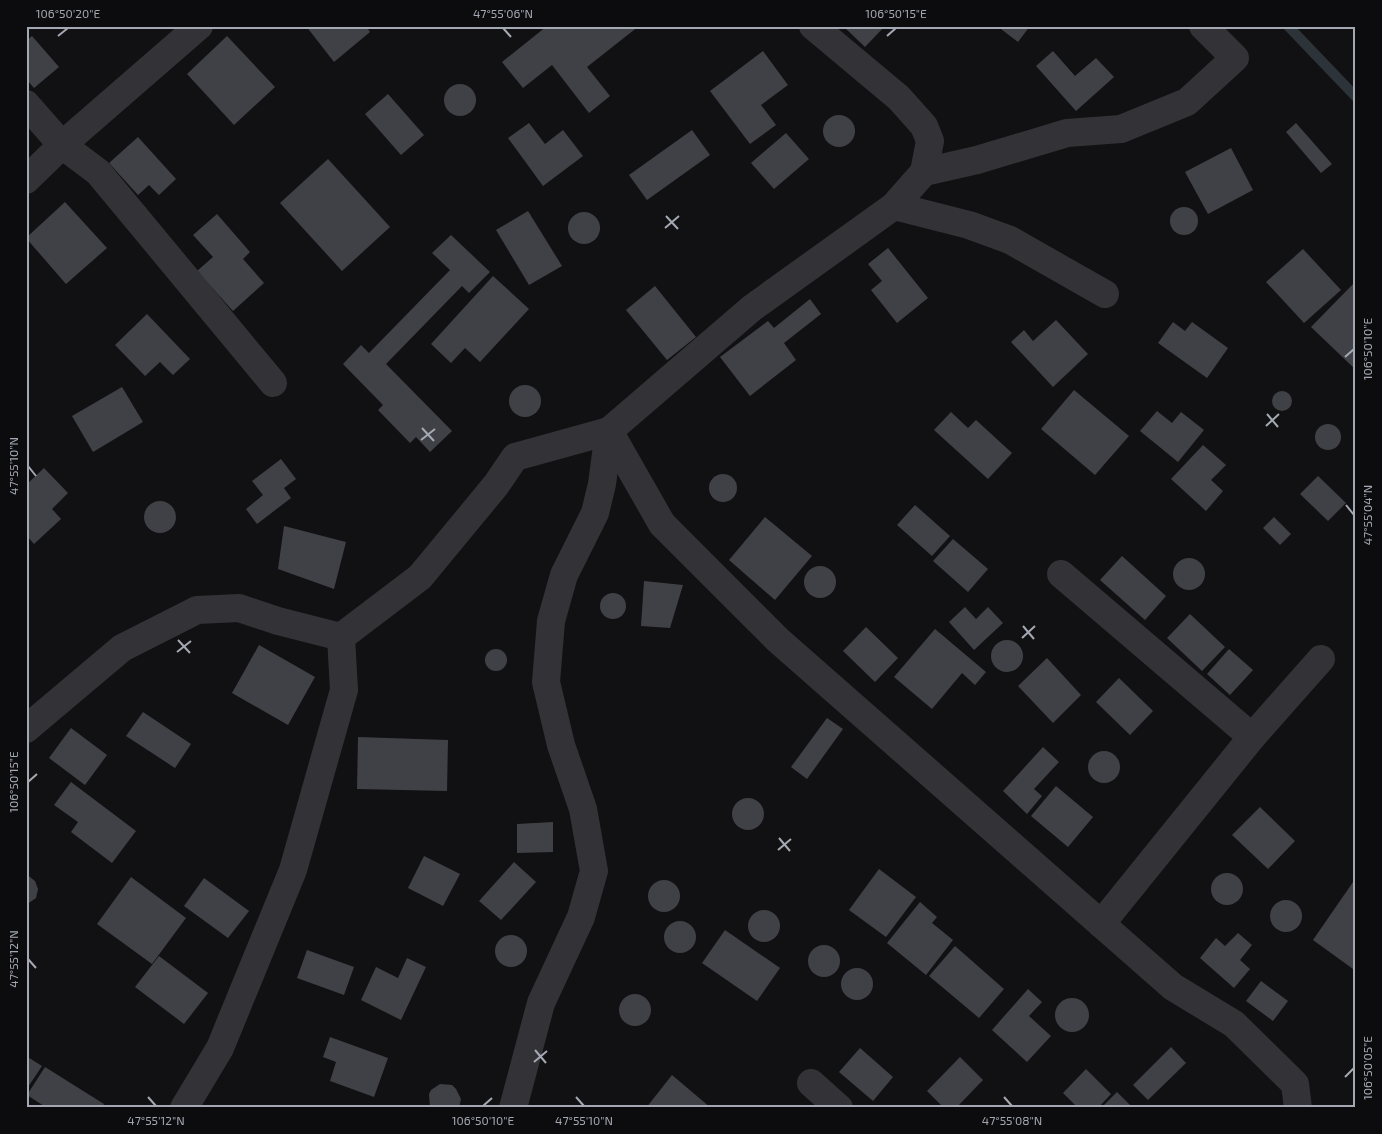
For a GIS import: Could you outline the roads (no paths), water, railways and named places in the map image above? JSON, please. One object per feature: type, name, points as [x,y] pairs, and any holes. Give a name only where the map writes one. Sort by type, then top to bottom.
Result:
[{"type":"street","points":[[26,180],[62,145],[199,26]]},
{"type":"street","points":[[341,637],[420,577],[496,485],[515,457],[609,432],[752,308],[894,206],[924,172],[930,141],[924,126],[899,98],[812,26]]},
{"type":"street","points":[[924,172],[977,160],[1067,133],[1121,129],[1187,102],[1235,58],[1203,26]]},
{"type":"street","points":[[26,104],[62,145],[98,172],[273,383]]},
{"type":"street","points":[[894,206],[969,225],[1010,240],[1105,294]]},
{"type":"street","points":[[609,432],[662,524],[778,640],[1173,987],[1234,1024],[1294,1084],[1298,1108]]},
{"type":"street","points":[[513,1108],[541,1003],[581,917],[594,871],[583,809],[561,744],[546,682],[551,621],[564,575],[595,513],[602,484],[609,432]]},
{"type":"street","points":[[1061,574],[1252,738]]},
{"type":"street","points":[[26,729],[122,648],[197,610],[239,608],[278,621],[341,637]]},
{"type":"street","points":[[184,1108],[220,1048],[293,870],[344,690],[341,637]]},
{"type":"street","points":[[1101,924],[1252,738],[1321,659]]},
{"type":"street","points":[[811,1083],[839,1108]]},
{"type":"waterway","points":[[1288,26],[1356,97]]}]
